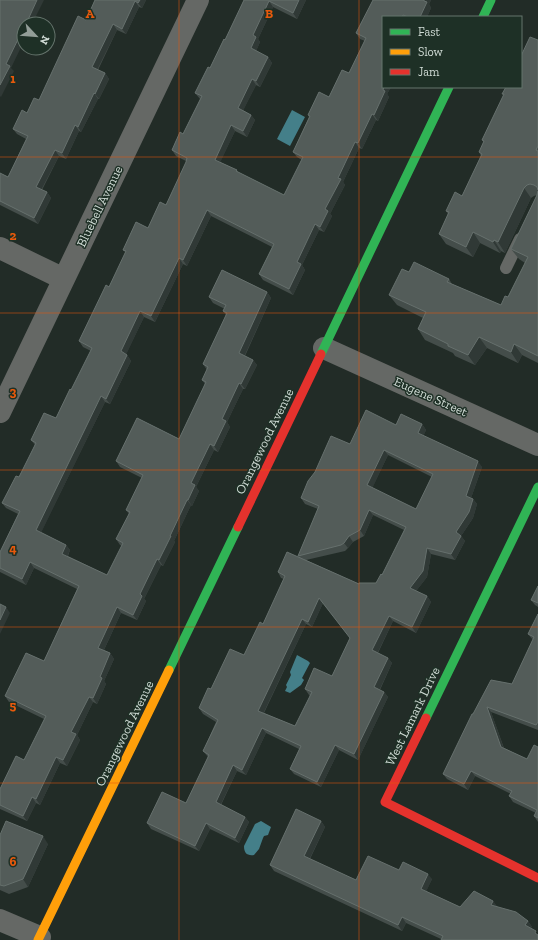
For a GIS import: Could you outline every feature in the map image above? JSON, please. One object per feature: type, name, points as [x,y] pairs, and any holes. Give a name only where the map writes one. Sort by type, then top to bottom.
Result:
[{"type":"main road","points":[[483,16],[491,0]]},
{"type":"main road","name":"Orangewood Avenue","points":[[39,939],[449,88]]},
{"type":"main road","name":"West Lamark Drive","points":[[538,487],[385,802],[538,878]]},
{"type":"street","name":"Bluebell Avenue","points":[[0,412],[198,0]]},
{"type":"street","points":[[0,248],[64,279]]},
{"type":"street","name":"Eugene Street","points":[[324,348],[538,445]]},
{"type":"street","points":[[0,920],[39,939]]},
{"type":"lane","points":[[506,268],[525,228]]},
{"type":"water","points":[[292,110],[305,117],[290,146],[277,139]]},
{"type":"water","points":[[297,655],[310,663],[302,678],[304,680],[301,685],[290,693],[285,691],[287,687],[286,685],[291,675],[290,672]]},
{"type":"water","points":[[261,821],[271,827],[268,835],[264,836],[259,849],[254,855],[248,854],[245,852],[244,846],[255,824]]},
{"type":"building","points":[[0,0],[37,0],[30,16],[16,16],[16,43],[6,64],[10,66],[0,85]]},
{"type":"building","points":[[95,0],[140,0],[138,3],[135,1],[122,29],[113,24],[92,67],[105,73],[78,127],[75,125],[62,153],[55,150],[36,187],[47,192],[34,218],[0,201],[0,173],[8,177],[28,136],[13,129],[22,110],[27,113],[34,98],[39,100],[78,16],[86,20]]},
{"type":"building","points":[[244,0],[299,0],[293,13],[269,1],[253,35],[256,37],[251,48],[268,57],[256,81],[252,79],[238,108],[251,115],[243,131],[231,125],[215,160],[284,195],[303,157],[293,152],[310,116],[308,115],[319,92],[329,97],[342,70],[349,73],[366,38],[356,33],[373,0],[424,0],[427,2],[420,16],[382,16],[382,88],[385,91],[374,115],[372,114],[358,143],[355,142],[338,178],[341,179],[325,209],[328,211],[320,227],[315,224],[297,262],[301,264],[289,289],[259,274],[274,244],[207,210],[183,260],[179,258],[151,316],[140,311],[121,351],[127,355],[106,399],[101,396],[36,530],[66,545],[62,554],[107,575],[123,543],[116,539],[130,512],[126,510],[143,475],[116,461],[137,418],[179,439],[206,382],[202,380],[208,367],[203,364],[227,313],[223,311],[226,305],[209,297],[222,270],[267,292],[239,353],[253,360],[241,384],[239,383],[222,419],[226,421],[214,446],[210,444],[191,483],[195,485],[159,560],[157,559],[140,594],[142,596],[133,615],[117,607],[98,648],[110,653],[100,677],[102,678],[93,698],[89,697],[71,732],[76,734],[63,760],[56,757],[36,799],[32,797],[23,816],[0,805],[0,789],[16,756],[24,760],[46,716],[5,696],[26,653],[44,661],[79,586],[30,562],[22,579],[0,568],[0,552],[20,511],[2,503],[16,476],[19,477],[36,443],[31,440],[44,413],[56,418],[92,348],[79,341],[106,285],[109,287],[126,251],[123,250],[136,222],[148,228],[160,202],[166,205],[187,158],[172,150],[180,132],[183,134],[202,96],[195,93],[208,67],[210,68],[224,39],[225,40]]},
{"type":"building","points":[[530,37],[538,40],[538,146],[536,150],[538,151],[538,190],[537,187],[530,184],[524,188],[498,242],[494,240],[493,242],[473,232],[466,247],[439,234],[449,212],[446,211],[455,192],[462,196],[482,154],[479,152],[484,141],[482,140],[504,94],[502,94],[505,88],[522,88],[522,54]]},
{"type":"building","points":[[538,191],[538,356],[514,344],[511,352],[479,337],[468,355],[448,346],[448,344],[418,329],[426,312],[389,295],[402,269],[409,272],[414,262],[449,279],[447,282],[501,305],[505,296],[508,297],[528,257],[511,249]]},
{"type":"building","points":[[366,410],[396,425],[401,414],[422,424],[418,433],[478,461],[466,496],[473,499],[469,512],[456,532],[461,536],[451,554],[427,548],[423,571],[410,588],[427,596],[412,627],[389,616],[372,650],[388,658],[374,687],[384,692],[354,754],[335,745],[317,782],[290,769],[301,746],[262,728],[242,770],[233,765],[216,802],[245,817],[235,838],[206,823],[195,846],[147,823],[162,792],[186,803],[209,755],[203,751],[218,720],[199,708],[208,688],[211,689],[230,649],[244,655],[260,622],[263,624],[285,576],[278,572],[287,552],[359,584],[376,583],[381,574],[382,575],[406,527],[369,510],[360,530],[349,536],[341,545],[298,556],[319,506],[301,498],[308,481],[315,472],[331,436],[350,444]],"holes":[[[384,450],[433,474],[416,509],[367,485]],[[319,598],[350,638],[332,676],[314,668],[305,689],[312,692],[295,726],[258,711],[302,619],[308,622]]]},
{"type":"building","points":[[538,586],[538,603],[531,600]]},
{"type":"building","points":[[0,604],[6,607],[0,620]]},
{"type":"building","points":[[538,614],[538,722],[536,725],[487,707],[501,747],[527,759],[534,745],[538,747],[538,818],[534,816],[537,810],[509,796],[512,791],[471,771],[464,784],[443,774],[472,714],[491,680],[512,684],[534,637],[528,634]]},
{"type":"building","points":[[296,809],[321,821],[304,856],[356,880],[368,856],[399,870],[403,862],[428,874],[421,889],[460,907],[474,891],[493,901],[491,905],[516,912],[528,921],[525,925],[536,931],[535,933],[538,935],[538,940],[441,940],[443,936],[402,917],[398,925],[270,865]]},
{"type":"building","points":[[6,821],[43,836],[23,879],[4,886],[0,885],[0,835]]},
{"type":"traffic: fast","points":[[483,16],[491,0]]},
{"type":"traffic: fast","points":[[321,354],[449,88]]},
{"type":"traffic: fast","points":[[426,718],[538,487]]},
{"type":"traffic: fast","points":[[169,670],[238,527]]},
{"type":"traffic: slow","points":[[38,940],[169,670]]},
{"type":"traffic: jam","points":[[238,527],[321,354]]},
{"type":"traffic: jam","points":[[426,718],[385,802],[538,878]]}]
